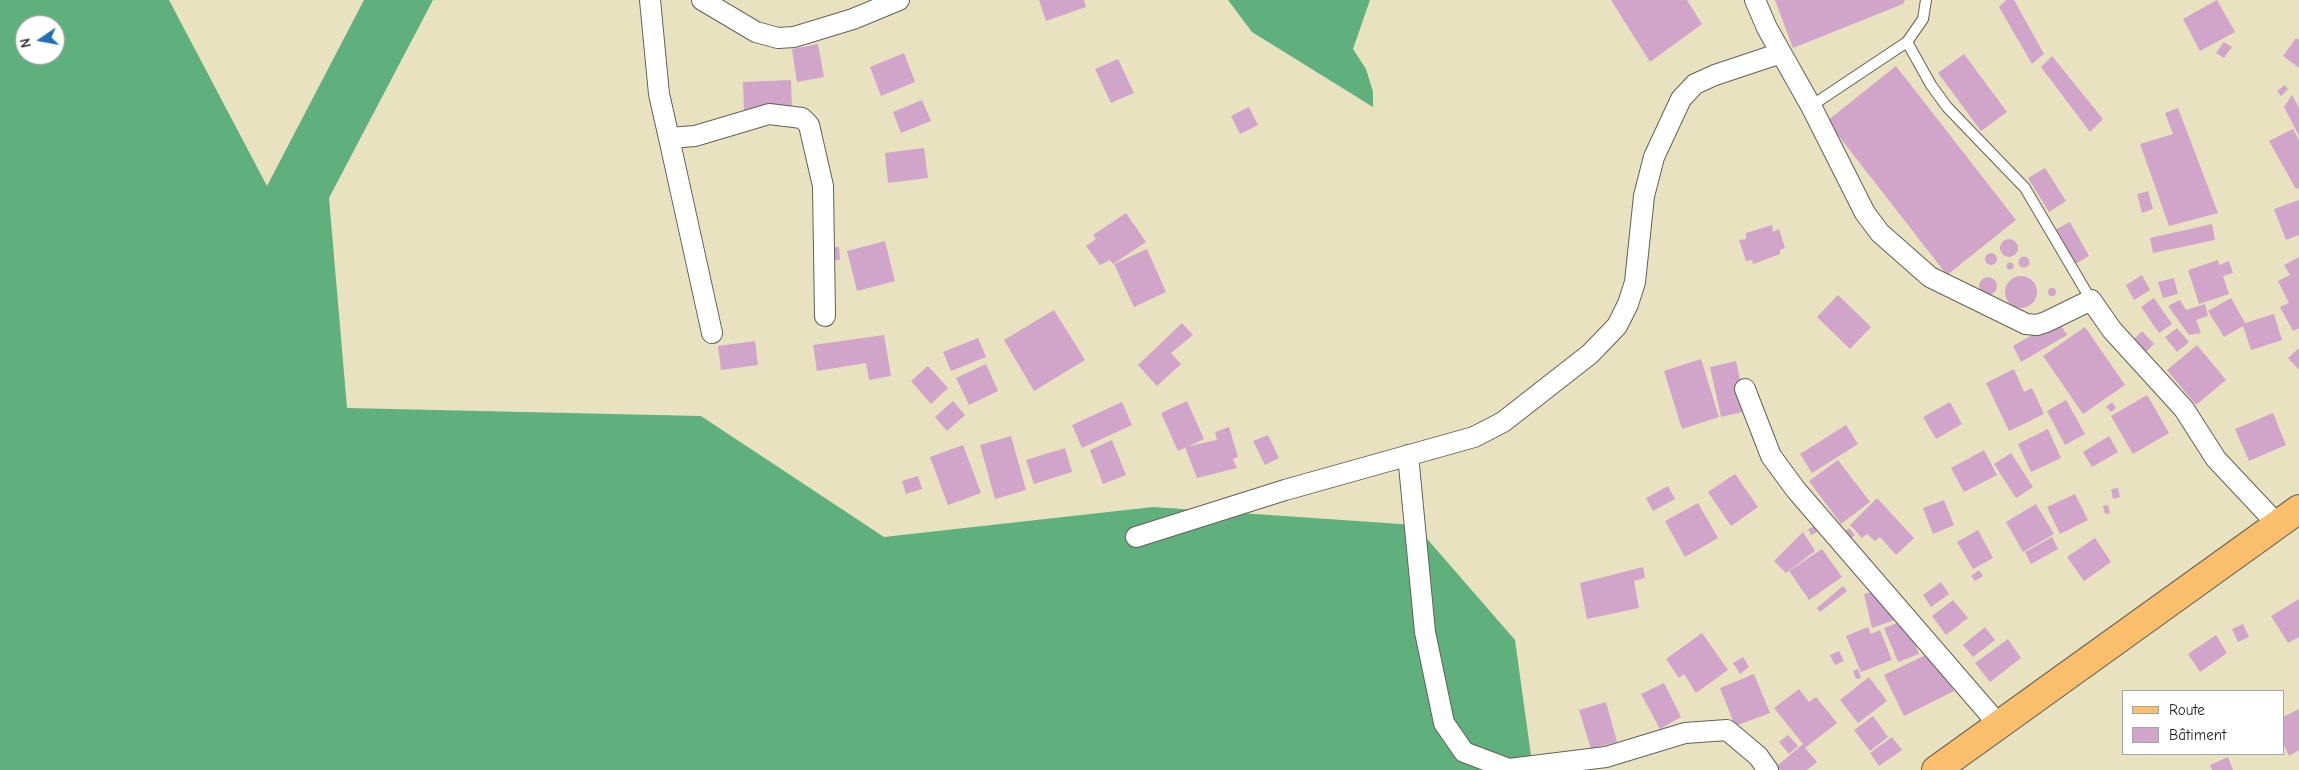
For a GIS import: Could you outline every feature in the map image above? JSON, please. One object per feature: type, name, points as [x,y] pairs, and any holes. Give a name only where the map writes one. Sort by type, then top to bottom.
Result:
[{"type":"main road","points":[[1936,770],[2299,509]]},
{"type":"street","points":[[650,0],[659,94],[712,333]]},
{"type":"street","points":[[702,0],[756,32],[778,38],[794,37],[853,19],[899,0]]},
{"type":"street","points":[[1755,0],[1767,28],[1811,106],[1865,213],[1880,233],[1930,277],[2026,324],[2037,325],[2046,322],[2091,300],[2112,330],[2184,409],[2216,459],[2277,524]]},
{"type":"street","points":[[1136,537],[1285,490],[1474,437],[1503,422],[1590,354],[1617,326],[1628,304],[1635,282],[1644,196],[1654,157],[1681,99],[1695,84],[1780,53]]},
{"type":"street","points":[[668,138],[695,136],[769,114],[802,118],[809,126],[823,186],[825,316]]},
{"type":"street","points":[[1746,389],[1770,456],[1796,490],[1999,724]]},
{"type":"street","points":[[1408,455],[1425,632],[1444,723],[1464,752],[1509,769],[1606,757],[1685,733],[1727,730],[1758,756],[1768,770]]},
{"type":"lane","points":[[1811,106],[1907,42],[1923,19],[1926,0]]},
{"type":"lane","points":[[1907,42],[1931,85],[1947,107],[2025,188],[2091,300]]},
{"type":"green space","points":[[0,0],[169,0],[267,186],[364,0],[433,0],[329,198],[347,408],[701,416],[884,537],[1153,507],[1415,525],[1515,640],[1533,770],[0,770]]},
{"type":"green space","points":[[1228,0],[1370,0],[1353,49],[1366,69],[1373,92],[1373,107],[1252,32]]},
{"type":"building","points":[[1039,0],[1084,0],[1086,7],[1046,21]]},
{"type":"building","points":[[1611,0],[1687,0],[1702,24],[1650,62]]},
{"type":"building","points":[[1775,0],[1905,0],[1903,4],[1793,48]]},
{"type":"building","points":[[2006,0],[2014,0],[2044,54],[2032,64],[1999,7]]},
{"type":"building","points":[[2217,0],[2235,32],[2200,51],[2183,19]]},
{"type":"building","points":[[2296,38],[2299,40],[2299,68],[2283,56]]},
{"type":"building","points":[[2224,42],[2232,47],[2224,58],[2216,53]]},
{"type":"building","points":[[818,44],[824,77],[797,82],[792,49]]},
{"type":"building","points":[[904,53],[915,82],[881,96],[870,67]]},
{"type":"building","points":[[1964,54],[2007,112],[1981,131],[1938,73]]},
{"type":"building","points":[[2052,56],[2103,119],[2090,132],[2041,67]]},
{"type":"building","points":[[1118,59],[1134,93],[1111,103],[1095,69]]},
{"type":"building","points":[[1896,66],[2016,220],[1947,275],[1827,121]]},
{"type":"building","points":[[791,80],[792,112],[744,114],[743,82]]},
{"type":"building","points":[[2285,85],[2288,89],[2281,96],[2277,91]]},
{"type":"building","points":[[2292,95],[2299,108],[2299,136],[2284,107]]},
{"type":"building","points":[[922,100],[931,121],[901,133],[893,112]]},
{"type":"building","points":[[1249,107],[1258,125],[1240,134],[1231,116]]},
{"type":"building","points":[[2178,108],[2218,213],[2169,226],[2140,144],[2173,134],[2165,113]]},
{"type":"building","points":[[2293,129],[2299,140],[2299,188],[2296,189],[2269,141]]},
{"type":"building","points":[[924,148],[928,178],[888,183],[885,153]]},
{"type":"building","points":[[2045,168],[2066,201],[2049,212],[2028,178]]},
{"type":"building","points":[[2148,191],[2153,209],[2142,213],[2137,194]]},
{"type":"building","points":[[2299,200],[2299,235],[2286,240],[2274,209]]},
{"type":"building","points":[[1126,213],[1146,242],[1113,264],[1110,260],[1100,265],[1086,246],[1096,239],[1093,235]]},
{"type":"building","points":[[2070,222],[2089,256],[2075,264],[2055,230]]},
{"type":"building","points":[[2212,224],[2215,240],[2153,253],[2150,238]]},
{"type":"building","points":[[1772,225],[1773,232],[1779,229],[1785,248],[1780,250],[1780,254],[1753,264],[1752,260],[1746,261],[1739,240],[1746,239],[1746,233]]},
{"type":"building","points":[[2009,239],[2015,242],[2018,248],[2015,254],[2009,257],[2003,254],[2000,248],[2003,242]]},
{"type":"building","points":[[885,241],[895,281],[857,291],[847,251]]},
{"type":"building","points":[[839,247],[840,260],[826,261],[825,248]]},
{"type":"building","points":[[1147,249],[1166,292],[1134,307],[1114,264]]},
{"type":"building","points":[[1989,253],[1993,253],[1997,259],[1993,265],[1989,265],[1985,261],[1985,257]]},
{"type":"building","points":[[2022,257],[2026,257],[2029,262],[2028,266],[2022,267],[2019,264],[2019,260]]},
{"type":"building","points":[[2299,257],[2299,328],[2293,331],[2280,307],[2289,303],[2278,281],[2290,275],[2284,265]]},
{"type":"building","points":[[2218,260],[2219,265],[2229,261],[2233,273],[2223,276],[2229,294],[2199,304],[2188,270]]},
{"type":"building","points":[[2010,262],[2014,266],[2010,270],[2006,266]]},
{"type":"building","points":[[2142,275],[2150,290],[2134,300],[2126,285]]},
{"type":"building","points":[[2021,276],[2032,281],[2037,292],[2032,303],[2021,308],[2010,303],[2005,292],[2010,281]]},
{"type":"building","points":[[1984,277],[1992,277],[1997,282],[1995,293],[1984,295],[1979,290],[1979,282]]},
{"type":"building","points":[[2174,278],[2178,294],[2163,298],[2158,282]]},
{"type":"building","points":[[2052,288],[2056,292],[2052,296],[2048,292]]},
{"type":"building","points":[[1838,295],[1871,327],[1850,349],[1817,317]]},
{"type":"building","points":[[2154,298],[2172,324],[2159,333],[2141,307]]},
{"type":"building","points":[[2231,298],[2245,323],[2274,314],[2282,340],[2251,350],[2243,326],[2224,337],[2208,311]]},
{"type":"building","points":[[2180,300],[2186,310],[2205,304],[2208,316],[2196,320],[2201,333],[2189,335],[2168,306]]},
{"type":"building","points":[[1054,310],[1085,360],[1034,391],[1004,340]]},
{"type":"building","points":[[2058,320],[2067,335],[2021,362],[2013,346]]},
{"type":"building","points":[[1182,323],[1193,335],[1171,353],[1181,364],[1157,386],[1138,365]]},
{"type":"building","points":[[2085,327],[2125,385],[2083,414],[2043,356]]},
{"type":"building","points":[[2177,328],[2189,342],[2177,352],[2165,337]]},
{"type":"building","points":[[2142,331],[2154,344],[2146,352],[2134,339]]},
{"type":"building","points":[[884,335],[891,376],[869,380],[866,363],[817,371],[813,345]]},
{"type":"building","points":[[978,338],[986,357],[951,371],[943,352]]},
{"type":"building","points":[[755,341],[758,365],[721,370],[718,346]]},
{"type":"building","points":[[2197,345],[2226,380],[2196,405],[2167,370]]},
{"type":"building","points":[[2299,348],[2299,370],[2288,358]]},
{"type":"building","points":[[1701,359],[1719,417],[1682,429],[1664,371]]},
{"type":"building","points":[[1736,361],[1747,411],[1721,417],[1710,367]]},
{"type":"building","points":[[986,364],[998,391],[969,405],[956,378]]},
{"type":"building","points":[[928,366],[948,388],[931,404],[911,381]]},
{"type":"building","points":[[2014,369],[2024,392],[2032,388],[2044,414],[2009,431],[1986,383]]},
{"type":"building","points":[[2147,395],[2169,433],[2133,454],[2111,416]]},
{"type":"building","points":[[2066,400],[2085,434],[2065,445],[2047,411]]},
{"type":"building","points":[[953,401],[965,415],[947,431],[935,417]]},
{"type":"building","points":[[1187,401],[1204,439],[1178,451],[1161,413]]},
{"type":"building","points":[[1122,402],[1132,425],[1082,448],[1072,425]]},
{"type":"building","points":[[1950,402],[1962,424],[1936,439],[1923,417]]},
{"type":"building","points":[[2112,402],[2116,408],[2111,412],[2106,407]]},
{"type":"building","points":[[2273,413],[2286,445],[2249,461],[2235,429]]},
{"type":"building","points":[[1846,425],[1858,444],[1812,473],[1800,454]]},
{"type":"building","points":[[1229,427],[1238,457],[1233,459],[1237,468],[1197,478],[1185,447],[1217,440],[1215,432]]},
{"type":"building","points":[[2048,429],[2061,458],[2031,472],[2018,444]]},
{"type":"building","points":[[1268,435],[1279,458],[1265,465],[1253,441]]},
{"type":"building","points":[[1011,436],[1026,490],[995,499],[980,445]]},
{"type":"building","points":[[2109,436],[2118,452],[2092,467],[2083,452]]},
{"type":"building","points":[[1112,440],[1126,475],[1103,484],[1090,450]]},
{"type":"building","points":[[963,445],[981,493],[948,505],[930,457]]},
{"type":"building","points":[[1065,448],[1072,472],[1034,484],[1026,460]]},
{"type":"building","points":[[1984,450],[1997,475],[1964,492],[1951,468]]},
{"type":"building","points":[[2011,453],[2033,487],[2016,498],[1994,464]]},
{"type":"building","points":[[1838,460],[1870,502],[1841,524],[1809,481]]},
{"type":"building","points":[[1735,474],[1758,507],[1731,526],[1708,492]]},
{"type":"building","points":[[918,476],[922,489],[906,494],[902,481]]},
{"type":"building","points":[[1668,486],[1675,499],[1653,511],[1646,498]]},
{"type":"building","points":[[2118,488],[2120,497],[2113,499],[2111,489]]},
{"type":"building","points":[[2075,494],[2088,520],[2060,534],[2047,507]]},
{"type":"building","points":[[1877,498],[1914,538],[1896,555],[1880,537],[1875,541],[1867,534],[1862,538],[1850,525]]},
{"type":"building","points":[[1944,500],[1954,525],[1933,534],[1923,508]]},
{"type":"building","points":[[1698,503],[1718,538],[1685,557],[1665,521]]},
{"type":"building","points":[[2036,504],[2054,534],[2023,552],[2006,522]]},
{"type":"building","points":[[2108,505],[2110,513],[2105,514],[2103,506]]},
{"type":"building","points":[[1815,526],[1817,532],[1811,535],[1808,529]]},
{"type":"building","points":[[1849,528],[1855,535],[1847,541],[1842,534]]},
{"type":"building","points":[[1978,530],[1993,558],[1973,569],[1957,542]]},
{"type":"building","points":[[1803,532],[1815,551],[1786,573],[1774,561]]},
{"type":"building","points":[[2052,537],[2058,549],[2031,564],[2025,552]]},
{"type":"building","points":[[2095,538],[2111,562],[2084,581],[2067,557]]},
{"type":"building","points":[[1822,549],[1842,577],[1809,600],[1789,571]]},
{"type":"building","points":[[1643,567],[1645,578],[1634,581],[1639,608],[1587,619],[1580,583]]},
{"type":"building","points":[[1979,570],[1983,576],[1975,581],[1971,576]]},
{"type":"building","points":[[1941,582],[1949,594],[1931,607],[1923,595]]},
{"type":"building","points":[[1843,586],[1847,591],[1820,612],[1817,608]]},
{"type":"building","points":[[1877,591],[1903,617],[1872,628],[1864,594]]},
{"type":"building","points":[[2299,599],[2299,637],[2288,643],[2271,616]]},
{"type":"building","points":[[1953,600],[1968,618],[1946,635],[1932,616]]},
{"type":"building","points":[[1905,620],[1919,654],[1898,662],[1884,628]]},
{"type":"building","points":[[2243,624],[2249,637],[2238,642],[2232,629]]},
{"type":"building","points":[[1868,627],[1871,634],[1880,630],[1892,660],[1861,672],[1846,636]]},
{"type":"building","points":[[1985,627],[1995,640],[1973,657],[1963,645]]},
{"type":"building","points":[[1702,633],[1728,670],[1696,693],[1684,674],[1679,678],[1666,659]]},
{"type":"building","points":[[2216,635],[2227,653],[2200,672],[2188,654]]},
{"type":"building","points":[[2008,639],[2021,658],[1990,682],[1975,663]]},
{"type":"building","points":[[1839,651],[1844,661],[1835,665],[1830,655]]},
{"type":"building","points":[[1934,651],[1954,691],[1904,716],[1884,675]]},
{"type":"building","points":[[1743,657],[1749,667],[1740,674],[1733,663]]},
{"type":"building","points":[[1858,669],[1861,678],[1856,679],[1853,671]]},
{"type":"building","points":[[1754,674],[1770,713],[1735,726],[1720,688]]},
{"type":"building","points":[[1869,677],[1887,701],[1858,723],[1840,700]]},
{"type":"building","points":[[1664,683],[1681,717],[1660,729],[1641,694]]},
{"type":"building","points":[[1799,689],[1809,702],[1816,697],[1837,723],[1805,748],[1817,762],[1807,770],[1780,770],[1777,766],[1803,744],[1774,708]]},
{"type":"building","points":[[1606,702],[1617,742],[1591,749],[1579,710]]},
{"type":"building","points":[[2299,709],[2299,750],[2289,756],[2284,745],[2284,716]]},
{"type":"building","points":[[1873,716],[1888,737],[1870,751],[1854,730]]},
{"type":"building","points":[[1788,735],[1798,746],[1789,754],[1779,742]]},
{"type":"building","points":[[1892,737],[1902,750],[1879,766],[1870,753]]},
{"type":"building","points":[[2228,757],[2233,770],[2212,770],[2210,765]]}]
